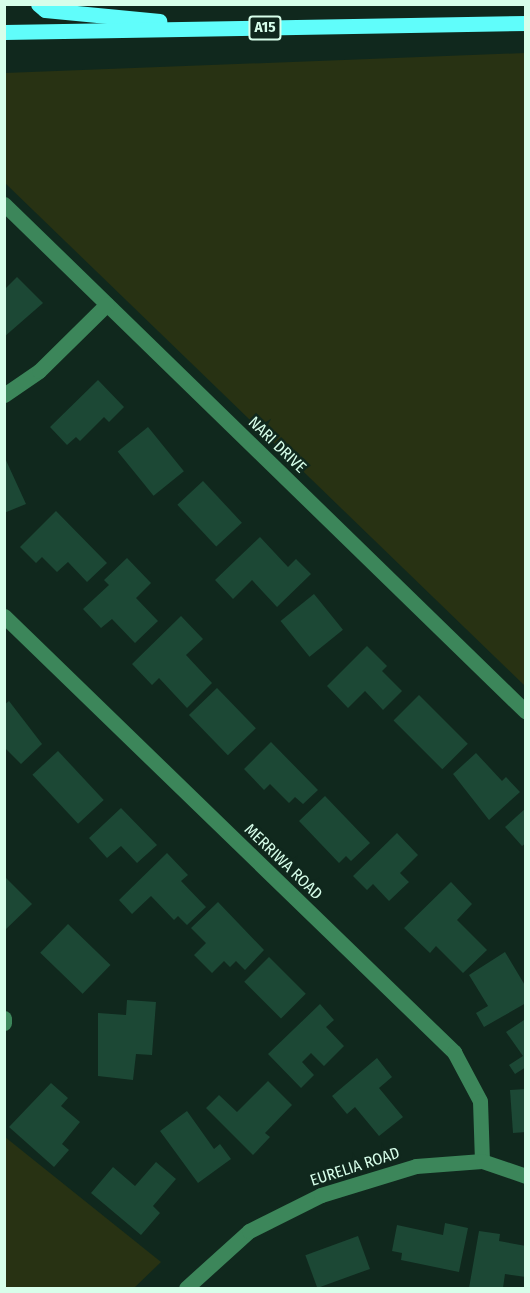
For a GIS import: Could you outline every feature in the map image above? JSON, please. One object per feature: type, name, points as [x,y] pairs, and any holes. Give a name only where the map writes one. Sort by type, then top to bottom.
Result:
[{"type":"main road","points":[[38,4],[45,10],[231,28]]},
{"type":"main road","name":"A15","points":[[4,32],[525,23]]},
{"type":"street","name":"NARI DRIVE","points":[[4,204],[525,712]]},
{"type":"street","points":[[4,395],[39,371],[107,304]]},
{"type":"street","name":"MERRIWA ROAD","points":[[4,616],[454,1052],[480,1101],[482,1161]]},
{"type":"street","points":[[4,1018],[4,1023]]},
{"type":"street","name":"EURELIA ROAD","points":[[186,1288],[249,1232],[321,1195],[416,1166],[482,1161],[525,1176]]},
{"type":"green space","points":[[526,53],[525,686],[4,182],[5,73]]},
{"type":"green space","points":[[4,1137],[161,1262],[134,1288],[5,1288]]},
{"type":"building","points":[[17,277],[43,303],[4,337],[4,290]]},
{"type":"building","points":[[98,380],[124,407],[109,422],[104,417],[80,441],[76,437],[67,445],[50,427]]},
{"type":"building","points":[[148,427],[184,471],[154,496],[118,452]]},
{"type":"building","points":[[4,456],[26,504],[4,513]]},
{"type":"building","points":[[203,481],[242,523],[216,547],[177,505]]},
{"type":"building","points":[[56,511],[107,563],[87,582],[68,562],[57,572],[42,557],[36,563],[20,547]]},
{"type":"building","points":[[260,537],[288,567],[296,559],[311,574],[277,607],[252,580],[233,599],[215,580]]},
{"type":"building","points":[[127,558],[151,583],[136,598],[158,621],[135,643],[112,619],[101,628],[83,609],[109,585],[104,580]]},
{"type":"building","points":[[314,594],[343,630],[310,657],[281,621]]},
{"type":"building","points":[[181,616],[203,639],[186,655],[212,683],[187,708],[159,678],[152,685],[132,664]]},
{"type":"building","points":[[367,646],[387,666],[382,671],[402,691],[383,710],[365,691],[348,708],[327,686]]},
{"type":"building","points":[[217,688],[256,728],[228,755],[189,715]]},
{"type":"building","points":[[419,695],[468,744],[442,769],[394,720]]},
{"type":"building","points":[[9,701],[42,744],[21,764],[4,747],[4,705]]},
{"type":"building","points":[[271,742],[318,790],[303,804],[295,797],[289,803],[270,784],[264,790],[244,769]]},
{"type":"building","points":[[58,751],[104,800],[78,824],[32,775]]},
{"type":"building","points":[[476,753],[502,781],[506,777],[520,792],[489,820],[453,774]]},
{"type":"building","points":[[325,796],[370,843],[351,861],[346,856],[339,863],[299,821]]},
{"type":"building","points":[[121,808],[157,845],[137,863],[121,846],[107,858],[89,838]]},
{"type":"building","points":[[526,808],[526,843],[522,846],[505,827]]},
{"type":"building","points":[[397,833],[418,855],[400,873],[409,882],[389,901],[373,884],[367,890],[353,876]]},
{"type":"building","points":[[167,853],[188,875],[181,881],[206,907],[187,925],[178,916],[174,920],[151,896],[132,914],[119,900]]},
{"type":"building","points":[[4,876],[32,904],[4,931]]},
{"type":"building","points":[[451,882],[472,904],[457,920],[487,950],[463,973],[436,946],[430,953],[404,928]]},
{"type":"building","points":[[218,902],[264,950],[245,970],[236,961],[230,967],[224,961],[212,973],[194,955],[206,943],[191,928]]},
{"type":"building","points":[[68,924],[110,965],[83,994],[40,953]]},
{"type":"building","points":[[505,952],[526,987],[526,1003],[484,1027],[476,1013],[488,1006],[469,975]]},
{"type":"building","points":[[269,957],[306,994],[281,1019],[244,982]]},
{"type":"building","points":[[127,1000],[156,1002],[152,1055],[136,1054],[133,1080],[98,1076],[98,1013],[126,1015]]},
{"type":"building","points":[[320,1004],[334,1020],[326,1027],[344,1046],[324,1066],[311,1053],[302,1062],[314,1075],[301,1088],[268,1054]]},
{"type":"building","points":[[524,1020],[526,1067],[515,1074],[509,1065],[523,1056],[506,1032]]},
{"type":"building","points":[[377,1058],[392,1077],[379,1088],[403,1117],[379,1136],[355,1107],[347,1114],[332,1096]]},
{"type":"building","points":[[268,1081],[292,1105],[265,1133],[270,1137],[253,1155],[206,1108],[219,1095],[237,1112]]},
{"type":"building","points":[[51,1083],[68,1098],[61,1106],[80,1122],[62,1144],[69,1150],[54,1167],[9,1127]]},
{"type":"building","points":[[526,1089],[526,1132],[513,1133],[510,1090]]},
{"type":"building","points":[[187,1111],[214,1149],[220,1144],[231,1159],[198,1183],[160,1131]]},
{"type":"building","points":[[156,1162],[176,1179],[153,1206],[160,1213],[141,1235],[91,1193],[113,1167],[135,1186]]},
{"type":"building","points":[[445,1223],[468,1228],[459,1272],[401,1260],[402,1253],[392,1251],[397,1225],[443,1235]]},
{"type":"building","points":[[479,1231],[500,1234],[499,1241],[526,1246],[526,1277],[505,1274],[503,1288],[469,1288]]},
{"type":"building","points":[[358,1236],[370,1269],[317,1288],[305,1255]]}]
